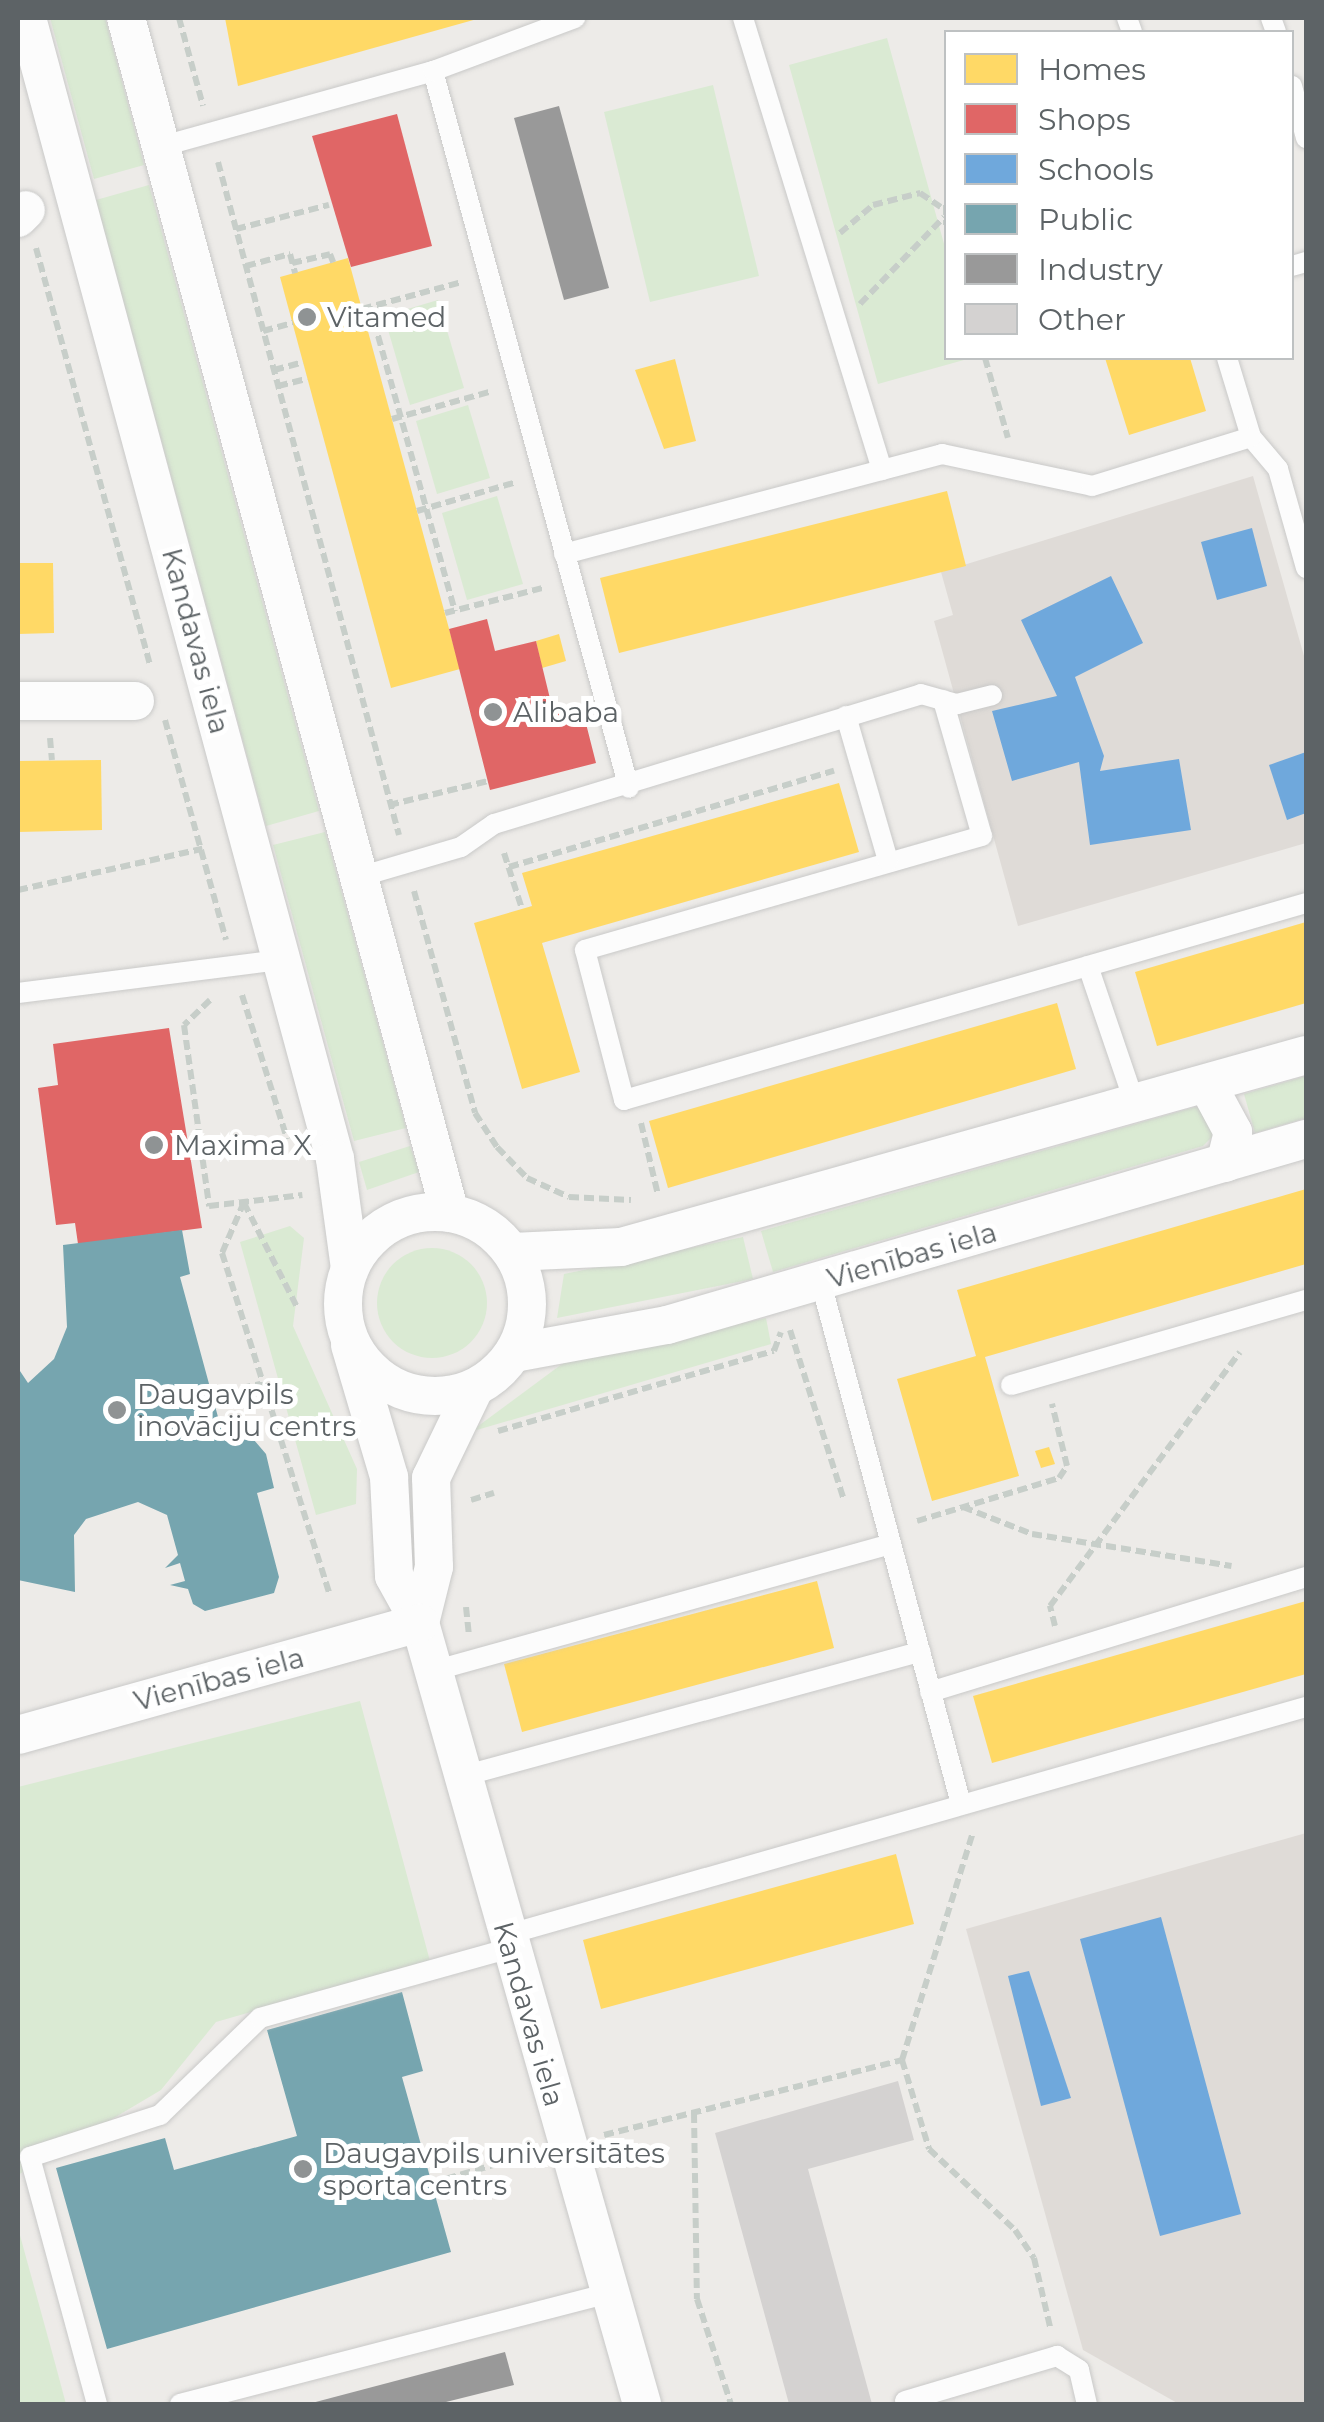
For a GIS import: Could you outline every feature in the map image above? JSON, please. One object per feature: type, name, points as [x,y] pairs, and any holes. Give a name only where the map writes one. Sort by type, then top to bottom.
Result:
[{"type":"street","name":"Kandavas iela","points":[[27,18],[334,1160],[350,1268],[342,1298],[350,1345],[389,1477],[394,1576],[420,1623],[642,2404]]},
{"type":"street","points":[[126,18],[450,1213]]},
{"type":"street","points":[[18,702],[150,694]]},
{"type":"street","points":[[350,1268],[390,1223],[450,1213],[512,1252],[622,1248],[1306,1054]]},
{"type":"street","points":[[1207,1084],[1233,1132],[1225,1163]]},
{"type":"street","name":"Vienības iela","points":[[514,1352],[667,1326],[1306,1139]]},
{"type":"street","points":[[512,1252],[527,1302],[514,1352]]},
{"type":"street","points":[[350,1345],[364,1366],[408,1392],[473,1391]]},
{"type":"street","name":"Kandavas iela","points":[[420,1623],[434,1567],[431,1478],[473,1391],[514,1352]]},
{"type":"street","name":"Vienības iela","points":[[18,1735],[420,1623]]},
{"type":"lane","points":[[163,146],[433,71],[575,18]]},
{"type":"lane","points":[[743,18],[882,470]]},
{"type":"lane","points":[[433,71],[629,788]]},
{"type":"lane","points":[[1294,97],[1301,134]]},
{"type":"lane","points":[[1229,360],[1251,438],[1278,469],[1305,560]]},
{"type":"lane","points":[[564,554],[942,454],[1092,486],[1251,438]]},
{"type":"lane","points":[[359,877],[462,847],[494,824],[629,788],[921,694],[943,700],[992,695]]},
{"type":"lane","points":[[943,700],[982,836],[585,950],[624,1100],[1306,903]]},
{"type":"lane","points":[[846,716],[888,861]]},
{"type":"lane","points":[[18,993],[280,960]]},
{"type":"lane","points":[[1088,966],[1135,1104]]},
{"type":"lane","points":[[821,1282],[961,1804]]},
{"type":"lane","points":[[1011,1386],[1268,1315],[1306,1300]]},
{"type":"lane","points":[[433,1671],[861,1552],[889,1537]]},
{"type":"lane","points":[[930,1692],[1306,1577]]},
{"type":"lane","points":[[463,1776],[920,1652]]},
{"type":"lane","points":[[97,2404],[30,2157],[160,2115],[260,2018],[961,1804],[1306,1707]]},
{"type":"lane","points":[[180,2404],[609,2292]]},
{"type":"lane","points":[[905,2401],[1057,2356],[1079,2370],[1088,2404]]},
{"type":"path","points":[[179,18],[475,1114],[497,1147],[527,1178],[570,1196],[658,1195],[677,1190]]},
{"type":"path","points":[[812,240],[853,229],[873,205],[920,193],[944,206]]},
{"type":"path","points":[[236,229],[329,205]]},
{"type":"path","points":[[22,214],[150,694],[200,849],[278,1129]]},
{"type":"path","points":[[838,326],[944,222]]},
{"type":"path","points":[[246,266],[290,254],[295,273]]},
{"type":"path","points":[[292,264],[330,254],[333,262]]},
{"type":"path","points":[[455,611],[366,308],[488,275]]},
{"type":"path","points":[[263,330],[293,323]]},
{"type":"path","points":[[985,360],[1017,470]]},
{"type":"path","points":[[274,370],[303,362]]},
{"type":"path","points":[[278,386],[308,378]]},
{"type":"path","points":[[396,417],[518,384]]},
{"type":"path","points":[[417,510],[543,475]]},
{"type":"path","points":[[445,613],[572,580]]},
{"type":"path","points":[[509,867],[858,764]]},
{"type":"path","points":[[341,816],[488,781]]},
{"type":"path","points":[[494,824],[522,909]]},
{"type":"path","points":[[18,890],[250,840]]},
{"type":"path","points":[[222,989],[184,1025],[209,1206],[312,1194]]},
{"type":"path","points":[[635,1097],[658,1195]]},
{"type":"path","points":[[244,1202],[296,1307]]},
{"type":"path","points":[[244,1202],[222,1254],[328,1592]]},
{"type":"path","points":[[1061,1652],[1050,1606],[1268,1315]]},
{"type":"path","points":[[487,1434],[774,1351],[790,1330],[831,1320]]},
{"type":"path","points":[[790,1330],[861,1552]]},
{"type":"path","points":[[889,1537],[962,1507],[1059,1478],[1067,1466],[1046,1376]]},
{"type":"path","points":[[197,1398],[260,1384]]},
{"type":"path","points":[[457,1504],[494,1493]]},
{"type":"path","points":[[962,1507],[1094,1546],[1241,1568],[1278,1586]]},
{"type":"path","points":[[466,1602],[471,1660]]},
{"type":"path","points":[[984,1798],[902,2060],[929,2149],[1034,2258],[1057,2356]]},
{"type":"path","points":[[593,2138],[902,2060]]},
{"type":"path","points":[[694,2112],[698,2299],[731,2404]]},
{"type":"path","points":[[432,2183],[504,2162]]},
{"type":"shaded area","points":[[1253,476],[1306,663],[1306,843],[1018,926],[934,621],[953,615],[941,572]]},
{"type":"shaded area","points":[[1306,1833],[1306,2404],[1179,2404],[1083,2350],[966,1929]]},
{"type":"green space","points":[[50,18],[105,18],[144,165],[94,179]]},
{"type":"green space","points":[[887,38],[944,244],[944,360],[964,360],[878,384],[789,65]]},
{"type":"green space","points":[[713,85],[759,276],[650,302],[604,112]]},
{"type":"green space","points":[[149,185],[319,811],[266,826],[96,200]]},
{"type":"green space","points":[[438,300],[464,388],[410,405],[384,316]]},
{"type":"green space","points":[[468,405],[490,478],[437,494],[416,421]]},
{"type":"green space","points":[[497,496],[523,584],[467,600],[442,513]]},
{"type":"green space","points":[[325,832],[406,1128],[354,1141],[273,845]]},
{"type":"green space","points":[[1306,1076],[1306,1118],[1255,1133],[1244,1094]]},
{"type":"green space","points":[[1195,1107],[1211,1111],[1216,1133],[1203,1146],[773,1272],[761,1231]]},
{"type":"green space","points":[[410,1146],[419,1172],[367,1190],[359,1162]]},
{"type":"green space","points":[[290,1226],[304,1238],[293,1326],[357,1469],[356,1504],[316,1515],[240,1242]]},
{"type":"green space","points":[[743,1237],[753,1279],[557,1318],[564,1274]]},
{"type":"green space","points":[[432,1248],[453,1252],[471,1264],[483,1282],[487,1303],[483,1324],[471,1342],[453,1354],[432,1358],[411,1354],[393,1342],[381,1324],[377,1303],[381,1282],[393,1264],[411,1252]]},
{"type":"green space","points":[[766,1318],[771,1344],[470,1432],[566,1361]]},
{"type":"green space","points":[[360,1701],[430,1961],[216,2022],[161,2090],[18,2175],[18,1787]]},
{"type":"green space","points":[[18,2228],[55,2363],[66,2404],[18,2404]]},
{"type":"building: Homes","points":[[225,18],[477,18],[477,19],[238,86]]},
{"type":"building: Homes","points":[[348,258],[460,669],[391,688],[280,277]]},
{"type":"building: Homes","points":[[675,359],[696,441],[664,449],[635,370]]},
{"type":"building: Homes","points":[[1106,360],[1191,360],[1206,411],[1129,435]]},
{"type":"building: Homes","points":[[947,491],[966,566],[619,653],[600,578]]},
{"type":"building: Homes","points":[[18,563],[53,563],[54,633],[18,634]]},
{"type":"building: Homes","points":[[559,634],[566,661],[542,668],[536,641]]},
{"type":"building: Homes","points":[[101,760],[102,830],[18,832],[18,761]]},
{"type":"building: Homes","points":[[839,783],[859,852],[542,943],[580,1072],[522,1089],[474,923],[532,906],[522,873]]},
{"type":"building: Homes","points":[[1306,922],[1306,1003],[1157,1046],[1135,972]]},
{"type":"building: Homes","points":[[1057,1003],[1076,1069],[668,1188],[649,1121]]},
{"type":"building: Homes","points":[[1306,1189],[1306,1264],[985,1357],[1019,1476],[932,1501],[897,1379],[976,1356],[957,1290]]},
{"type":"building: Homes","points":[[1049,1447],[1055,1464],[1041,1468],[1035,1451]]},
{"type":"building: Homes","points":[[817,1581],[834,1648],[522,1732],[504,1664]]},
{"type":"building: Homes","points":[[1306,1601],[1306,1674],[992,1763],[973,1696]]},
{"type":"building: Homes","points":[[896,1854],[914,1924],[601,2009],[583,1940]]},
{"type":"building: Shops","points":[[397,114],[432,246],[351,267],[312,136]]},
{"type":"building: Shops","points":[[487,619],[495,651],[536,641],[553,711],[581,704],[596,763],[490,790],[449,629]]},
{"type":"building: Shops","points":[[169,1028],[202,1228],[78,1244],[75,1223],[56,1225],[38,1088],[58,1085],[53,1044]]},
{"type":"building: Schools","points":[[1252,528],[1267,586],[1217,600],[1201,542]]},
{"type":"building: Schools","points":[[1111,576],[1143,643],[1075,677],[1104,756],[1100,771],[1179,759],[1191,830],[1090,845],[1079,762],[1012,781],[992,711],[1057,696],[1021,620]]},
{"type":"building: Schools","points":[[1306,752],[1306,813],[1287,820],[1269,765]]},
{"type":"building: Schools","points":[[1161,1917],[1241,2214],[1160,2236],[1080,1939]]},
{"type":"building: Schools","points":[[1029,1971],[1071,2098],[1041,2106],[1008,1976]]},
{"type":"building: Public","name":"Daugavpils inovāciju centrs","points":[[182,1230],[190,1274],[180,1277],[224,1439],[254,1440],[266,1454],[274,1488],[257,1493],[279,1577],[274,1593],[205,1611],[193,1604],[188,1589],[170,1585],[185,1581],[180,1563],[165,1568],[178,1555],[167,1515],[138,1502],[86,1519],[74,1535],[75,1592],[18,1580],[18,1368],[28,1383],[54,1359],[67,1327],[63,1245]]},
{"type":"building: Public","name":"Daugavpils universitātes sporta centrs","points":[[402,1992],[423,2071],[402,2077],[451,2252],[107,2349],[56,2168],[165,2138],[174,2170],[297,2136],[267,2030]]},
{"type":"building: Industry","points":[[559,106],[609,288],[564,300],[514,118]]},
{"type":"building: Industry","points":[[505,2352],[514,2385],[438,2404],[308,2404]]},
{"type":"building: Other","points":[[898,2081],[914,2140],[808,2169],[872,2404],[789,2404],[715,2133]]},
{"type":"place","name":"Vitamed","points":[[307,317]]},
{"type":"place","name":"Alibaba","points":[[493,712]]},
{"type":"place","name":"Maxima X","points":[[154,1145]]},
{"type":"place","name":"Daugavpils inovāciju centrs","points":[[117,1410]]},
{"type":"place","name":"Daugavpils universitātes sporta centrs","points":[[303,2169]]}]
